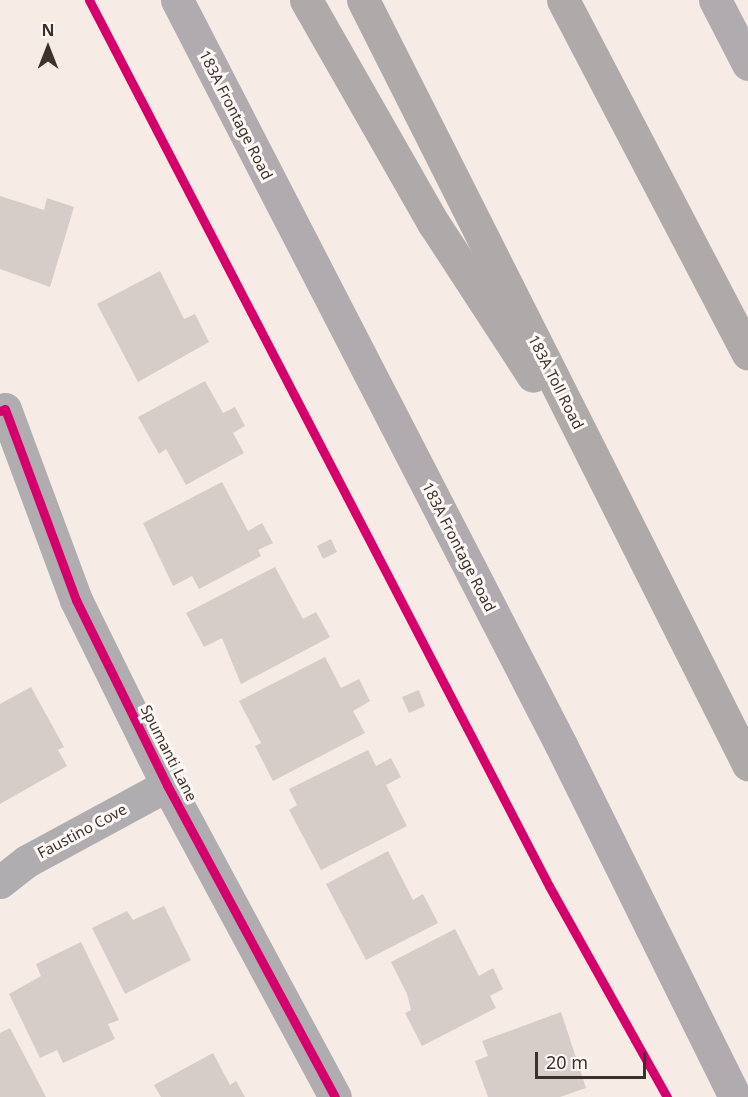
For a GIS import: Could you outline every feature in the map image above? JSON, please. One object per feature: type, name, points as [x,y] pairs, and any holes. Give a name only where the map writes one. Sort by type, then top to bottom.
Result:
[{"type":"highway","points":[[306,0],[434,224],[625,518]]},
{"type":"highway","name":"183A Toll Road","points":[[363,0],[748,764]]},
{"type":"highway","points":[[563,0],[748,354]]},
{"type":"main road","name":"183A Frontage Road","points":[[177,0],[561,745],[735,1097]]},
{"type":"main road","points":[[715,0],[748,64]]},
{"type":"street","name":"Spumanti Lane","points":[[3,410],[76,600],[167,785],[335,1097]]},
{"type":"street","name":"Faustino Cove","points":[[0,882],[27,861],[167,785]]},
{"type":"building","points":[[0,196],[44,210],[47,198],[74,207],[50,287],[0,269]]},
{"type":"building","points":[[160,271],[184,319],[195,314],[209,342],[138,382],[97,304]]},
{"type":"building","points":[[205,381],[223,413],[235,407],[245,426],[233,433],[244,453],[186,485],[166,449],[159,454],[138,417]]},
{"type":"building","points":[[222,482],[248,531],[262,523],[273,543],[258,550],[261,556],[199,589],[192,576],[173,586],[143,523]]},
{"type":"building","points":[[331,539],[337,552],[323,559],[317,546]]},
{"type":"building","points":[[275,567],[303,619],[316,612],[330,637],[241,684],[222,638],[204,647],[186,613]]},
{"type":"building","points":[[325,657],[341,688],[359,679],[370,701],[353,711],[365,733],[273,781],[255,746],[261,743],[239,701]]},
{"type":"building","points":[[31,687],[64,747],[58,750],[67,766],[0,804],[0,704]]},
{"type":"building","points":[[419,690],[425,706],[409,713],[402,697]]},
{"type":"building","points":[[368,750],[376,766],[391,758],[401,777],[386,785],[407,826],[321,870],[289,810],[297,805],[289,789]]},
{"type":"building","points":[[388,851],[413,900],[423,894],[438,923],[366,960],[326,884]]},
{"type":"building","points":[[164,906],[191,960],[125,994],[92,928],[127,911],[133,920]]},
{"type":"building","points":[[455,929],[479,976],[493,968],[503,989],[490,996],[496,1008],[422,1046],[405,1013],[411,1010],[407,994],[391,962]]},
{"type":"building","points":[[81,942],[119,1020],[108,1024],[115,1039],[63,1063],[57,1050],[40,1058],[9,994],[41,976],[36,964]]},
{"type":"building","points":[[561,1012],[586,1088],[560,1097],[488,1097],[475,1061],[488,1056],[482,1041]]},
{"type":"building","points":[[10,1028],[46,1097],[0,1097],[0,1033]]},
{"type":"building","points":[[213,1053],[230,1085],[236,1081],[245,1097],[161,1097],[154,1085]]},
{"type":"cycle path","points":[[89,0],[549,886],[667,1097]]},
{"type":"cycle path","points":[[0,411],[5,409],[76,600],[167,785],[335,1097]]}]
